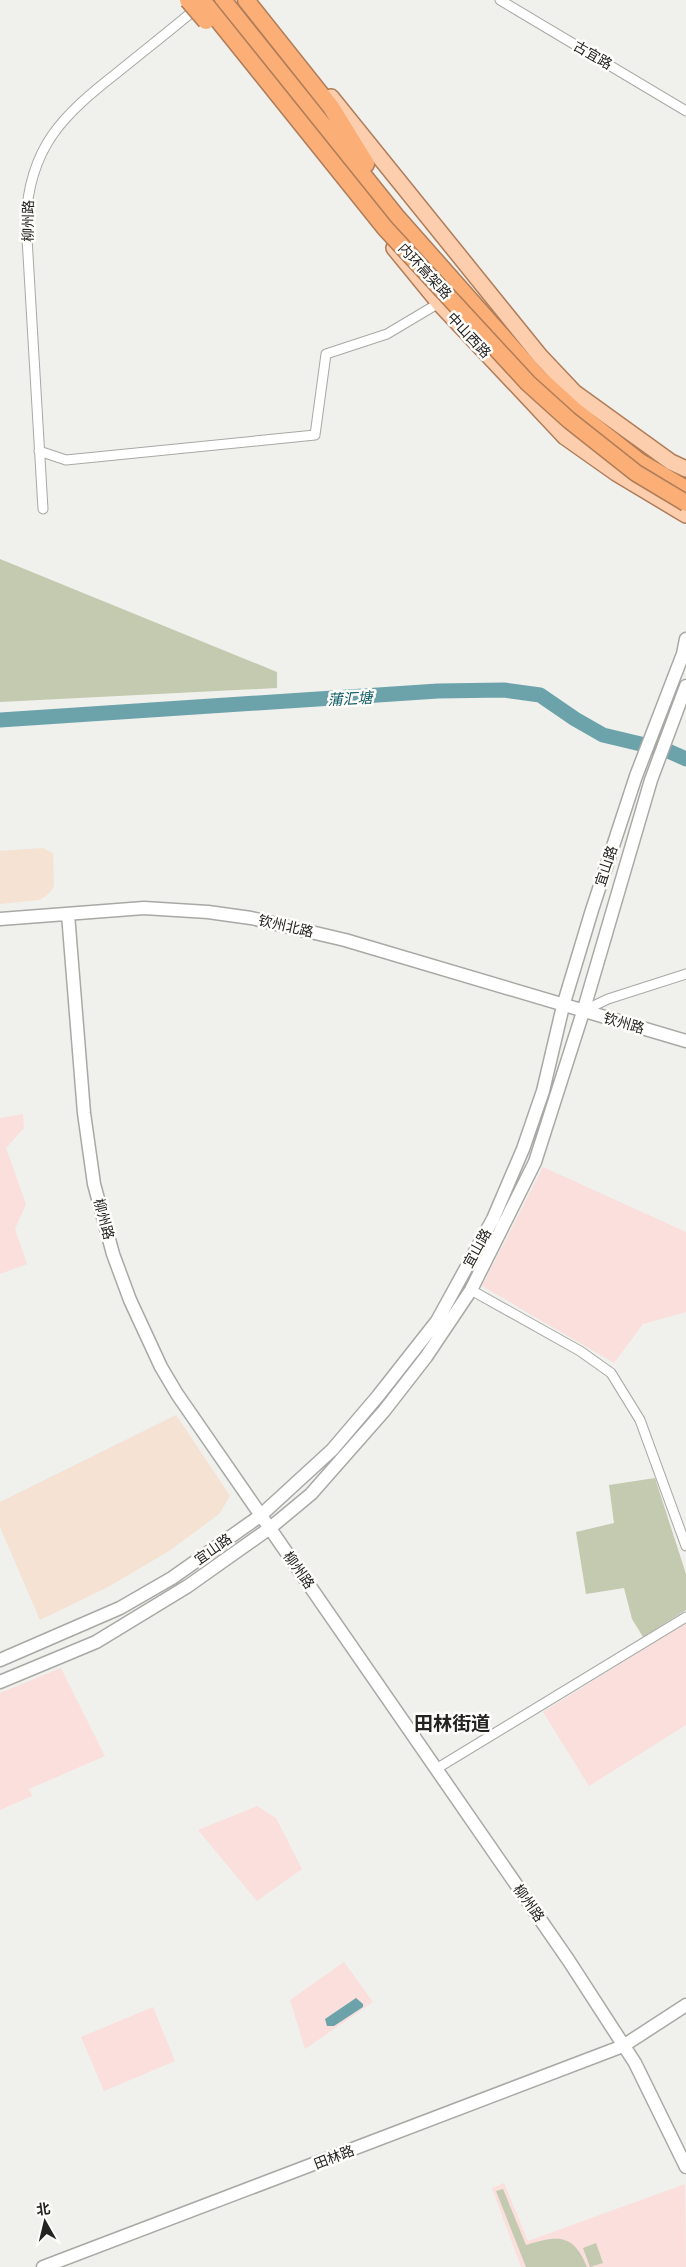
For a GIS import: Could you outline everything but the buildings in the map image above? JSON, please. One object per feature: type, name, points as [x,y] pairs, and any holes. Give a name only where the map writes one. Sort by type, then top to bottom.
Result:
[{"type":"highway","name":"内环高架路","points":[[223,0],[396,216],[546,384],[574,410],[640,462],[686,489]]},
{"type":"highway","points":[[246,0],[331,107],[396,216]]},
{"type":"highway","name":"内环高架路","points":[[198,1],[389,233],[535,389],[569,420],[636,473],[686,503]]},
{"type":"main road","points":[[254,0],[540,356],[574,392],[671,462],[686,469]]},
{"type":"main road","name":"中山西路","points":[[198,1],[258,83],[439,303],[565,437],[616,473],[686,515]]},
{"type":"street","name":"古宜路","points":[[500,0],[686,111]]},
{"type":"street","name":"柳州路","points":[[43,509],[26,221],[27,200],[33,174],[45,146],[66,116],[198,1]]},
{"type":"street","points":[[39,451],[66,460],[315,435],[326,354],[387,334],[439,303]]},
{"type":"street","name":"宜山路","points":[[0,1660],[120,1608],[172,1578],[260,1516],[332,1450],[437,1321],[507,1189],[543,1092],[563,1006],[636,776],[655,722],[683,654],[686,639]]},
{"type":"street","name":"宜山路","points":[[0,1682],[96,1642],[188,1586],[270,1528],[310,1494],[384,1411],[426,1358],[471,1290],[535,1162],[583,1012],[651,780],[686,686]]},
{"type":"street","name":"钦州北路","points":[[0,919],[120,909],[170,909],[251,918],[345,940],[563,1006]]},
{"type":"street","name":"柳州路","points":[[68,914],[87,1137],[94,1184],[113,1254],[139,1323],[177,1394],[569,1961],[635,2063],[686,2167]]},
{"type":"street","points":[[583,1012],[608,999],[686,974]]},
{"type":"street","name":"钦州路","points":[[563,1006],[686,1041]]},
{"type":"street","points":[[471,1290],[580,1351],[611,1373],[640,1420],[686,1546]]},
{"type":"street","points":[[436,1769],[686,1617]]},
{"type":"street","name":"田林路","points":[[43,2267],[623,2046],[686,2005]]},
{"type":"shaded area","points":[[43,848],[53,853],[54,885],[52,890],[39,900],[0,904],[0,851]]},
{"type":"shaded area","points":[[23,1114],[24,1128],[6,1148],[26,1204],[15,1229],[27,1264],[0,1274],[0,1118]]},
{"type":"shaded area","points":[[543,1167],[686,1232],[686,1312],[643,1324],[614,1363],[482,1286]]},
{"type":"shaded area","points":[[176,1415],[230,1496],[219,1514],[169,1551],[108,1587],[40,1620],[0,1527],[0,1502]]},
{"type":"shaded area","points":[[686,1623],[686,1725],[589,1786],[543,1712]]},
{"type":"shaded area","points":[[61,1668],[105,1756],[29,1789],[32,1796],[0,1810],[0,1693]]},
{"type":"shaded area","points":[[257,1806],[276,1818],[302,1869],[257,1901],[198,1830]]},
{"type":"shaded area","points":[[344,1962],[373,2002],[305,2049],[290,2000]]},
{"type":"shaded area","points":[[153,2007],[175,2061],[104,2091],[81,2037]]},
{"type":"shaded area","points":[[504,2183],[528,2241],[685,2184],[686,2267],[521,2267],[492,2188]]},
{"type":"green space","points":[[0,559],[277,672],[277,688],[0,702]]},
{"type":"green space","points":[[655,1478],[686,1574],[686,1610],[643,1637],[632,1619],[624,1588],[586,1594],[576,1532],[614,1523],[609,1485]]},
{"type":"green space","points":[[503,2189],[526,2245],[555,2239],[569,2242],[582,2256],[587,2267],[526,2267],[496,2191]]},
{"type":"green space","points":[[596,2243],[603,2263],[590,2267],[583,2248]]},
{"type":"water","points":[[356,1998],[363,2004],[363,2007],[334,2026],[327,2026],[325,2019]]},
{"type":"waterway","name":"蒲汇塘","points":[[0,720],[438,691],[504,690],[540,695],[575,719],[603,735],[666,750],[686,759]]},
{"type":"district","name":"田林街道","points":[[452,1723]]}]
